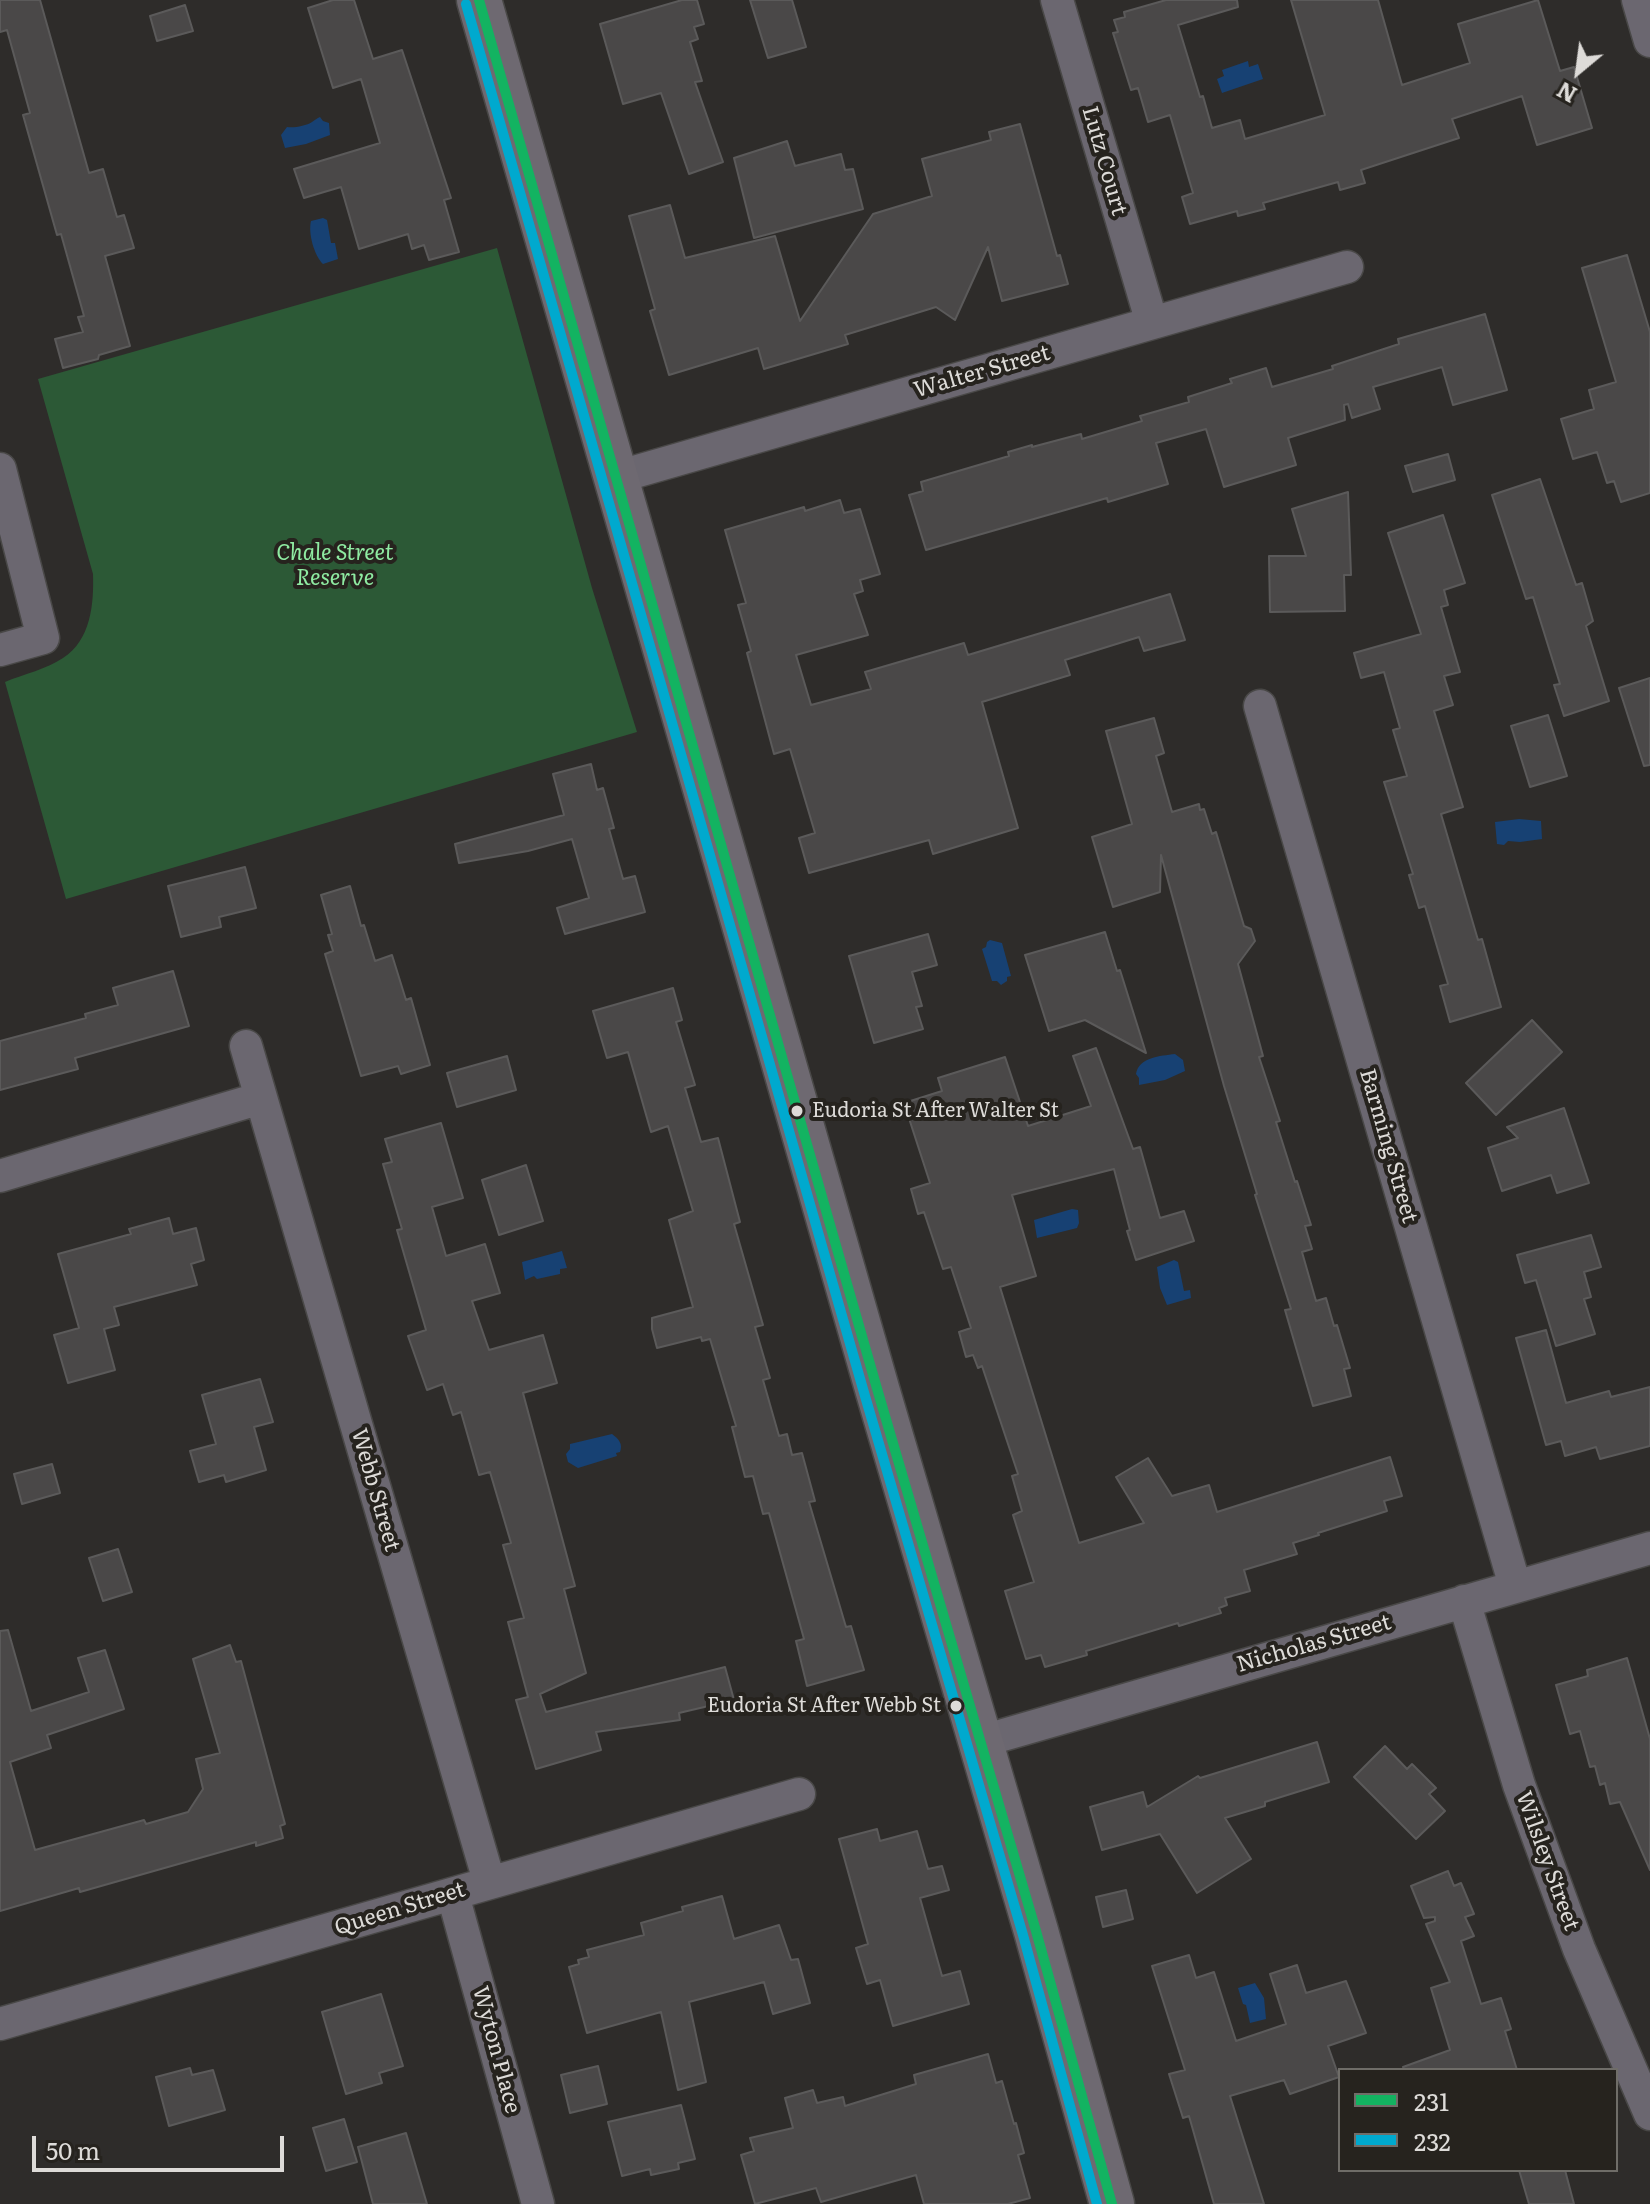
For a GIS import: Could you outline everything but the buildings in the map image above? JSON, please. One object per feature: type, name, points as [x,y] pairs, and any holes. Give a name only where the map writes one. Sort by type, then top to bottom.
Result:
[{"type":"main road","points":[[479,0],[1112,2204]]},
{"type":"street","name":"Lutz Court","points":[[1057,0],[1152,323]]},
{"type":"street","points":[[1638,0],[1650,41]]},
{"type":"street","name":"Walter Street","points":[[617,477],[1347,267]]},
{"type":"street","points":[[0,469],[43,638],[0,650]]},
{"type":"street","name":"Barming Street","points":[[1260,706],[1515,1586]]},
{"type":"street","name":"Webb Street","points":[[246,1046],[489,1881]]},
{"type":"street","points":[[0,1176],[261,1098]]},
{"type":"street","name":"Nicholas Street","points":[[979,1742],[1650,1548]]},
{"type":"street","name":"Wilsley Street","points":[[1464,1601],[1519,1785],[1579,1949],[1650,2114]]},
{"type":"street","name":"Queen Street","points":[[0,2024],[799,1794]]},
{"type":"street","name":"Wyton Place","points":[[453,1895],[538,2204]]},
{"type":"green space","name":"Chale Street Reserve","points":[[497,248],[592,588],[637,732],[66,899],[5,682],[50,665],[72,650],[85,631],[93,597],[93,574],[38,379]]},
{"type":"water","points":[[1248,61],[1249,67],[1258,64],[1263,79],[1222,93],[1217,79],[1224,76],[1222,70]]},
{"type":"water","points":[[320,117],[329,123],[330,135],[285,148],[281,135],[287,127],[303,126]]},
{"type":"water","points":[[327,220],[338,259],[323,264],[314,250],[310,226],[311,221]]},
{"type":"water","points":[[1519,819],[1541,821],[1542,839],[1497,844],[1495,822]]},
{"type":"water","points":[[990,940],[1002,943],[1011,976],[1001,985],[992,981],[982,949]]},
{"type":"water","points":[[1175,1054],[1183,1060],[1185,1071],[1165,1080],[1139,1085],[1136,1074],[1141,1064],[1151,1058]]},
{"type":"water","points":[[1078,1210],[1077,1228],[1037,1238],[1034,1220]]},
{"type":"water","points":[[562,1251],[567,1268],[560,1269],[560,1274],[537,1279],[534,1276],[525,1280],[522,1262]]},
{"type":"water","points":[[1174,1260],[1178,1262],[1184,1291],[1190,1290],[1191,1298],[1167,1305],[1160,1288],[1157,1267]]},
{"type":"water","points":[[612,1434],[621,1444],[617,1456],[578,1468],[568,1462],[566,1454],[570,1444]]},
{"type":"water","points":[[1255,1983],[1264,1998],[1266,2019],[1250,2023],[1238,1988]]},
{"type":"transit line","name":"231","points":[[479,0],[1112,2204]]},
{"type":"transit line","name":"232","points":[[466,4],[865,1396],[1023,1935],[1097,2204]]},
{"type":"place","name":"Eudoria St After Walter St","points":[[797,1111]]},
{"type":"place","name":"Eudoria St After Webb St","points":[[956,1706]]}]
